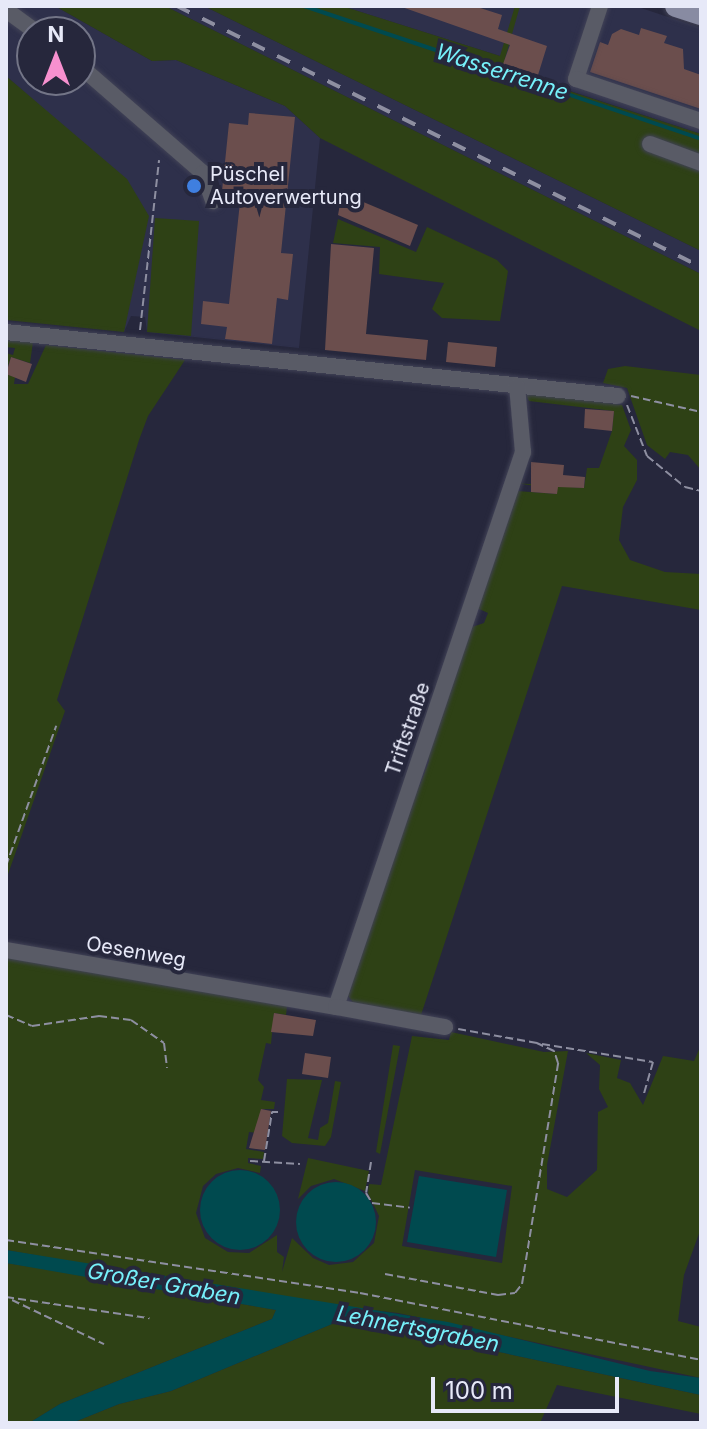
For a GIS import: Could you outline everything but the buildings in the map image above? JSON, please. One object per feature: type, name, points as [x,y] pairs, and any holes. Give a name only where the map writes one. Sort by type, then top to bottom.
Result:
[{"type":"main road","points":[[676,6],[701,14]]},
{"type":"street","points":[[600,6],[576,79],[701,121]]},
{"type":"street","points":[[96,80],[203,173],[213,201]]},
{"type":"street","points":[[650,144],[701,163]]},
{"type":"street","points":[[6,332],[618,396]]},
{"type":"street","name":"Triftstraße","points":[[336,1007],[523,452],[517,386]]},
{"type":"street","name":"Oesenweg","points":[[6,950],[336,1007]]},
{"type":"street","points":[[336,1007],[445,1027]]},
{"type":"path","points":[[136,347],[159,160]]},
{"type":"path","points":[[618,396],[658,398],[701,412]]},
{"type":"path","points":[[618,396],[630,408],[647,456],[685,487],[701,491]]},
{"type":"path","points":[[6,866],[56,726]]},
{"type":"path","points":[[6,1015],[32,1026],[99,1016],[131,1020],[164,1043],[167,1068]]},
{"type":"path","points":[[445,1027],[647,1059],[655,1066],[644,1094]]},
{"type":"path","points":[[385,1274],[498,1295],[515,1293],[522,1284],[558,1077],[554,1051],[537,1043]]},
{"type":"path","points":[[264,1161],[272,1112],[278,1112]]},
{"type":"path","points":[[250,1161],[300,1164]]},
{"type":"path","points":[[371,1162],[366,1193],[372,1203],[410,1208]]},
{"type":"path","points":[[6,1240],[360,1293],[701,1360]]},
{"type":"path","points":[[7,1297],[149,1318]]},
{"type":"path","points":[[7,1297],[104,1344]]},
{"type":"shaded area","name":"Püschel Autoverwertung","points":[[6,6],[55,6],[73,16],[16,16],[16,85],[6,76]]},
{"type":"shaded area","points":[[55,6],[165,6],[701,274],[701,331],[320,138],[285,106],[176,60],[152,61],[96,29],[96,16],[73,16]]},
{"type":"shaded area","points":[[165,6],[204,6],[701,251],[701,274]]},
{"type":"shaded area","points":[[204,6],[342,6],[500,56],[515,6],[520,6],[502,69],[701,134],[701,251]]},
{"type":"shaded area","points":[[342,6],[635,6],[701,28],[701,134],[497,67],[500,56]]},
{"type":"shaded area","name":"Püschel Autoverwertung","points":[[96,29],[152,61],[176,60],[285,106],[320,138],[299,348],[147,332],[145,317],[131,316],[124,332],[55,323],[87,148],[28,96],[96,96]]},
{"type":"shaded area","points":[[6,76],[16,85],[16,96],[29,96],[127,179],[149,216],[124,332],[6,320]]},
{"type":"shaded area","points":[[155,218],[199,221],[191,336],[147,332]]},
{"type":"shaded area","points":[[338,219],[416,252],[427,227],[497,260],[508,271],[500,321],[442,318],[432,309],[444,283],[379,274],[380,247],[333,243]]},
{"type":"shaded area","points":[[6,339],[33,342],[30,363],[11,357],[6,372],[6,353],[13,355],[15,348],[6,347]]},
{"type":"shaded area","points":[[46,345],[185,360],[148,416],[139,440],[57,700],[65,711],[6,880],[6,374],[15,377],[14,384],[28,384]]},
{"type":"shaded area","points":[[625,366],[701,375],[701,470],[688,455],[670,452],[665,459],[647,445],[627,388],[603,383],[608,369]]},
{"type":"shaded area","points":[[524,392],[622,405],[631,430],[624,446],[637,460],[637,480],[623,507],[619,540],[630,560],[665,572],[701,574],[701,610],[562,586],[421,1015],[354,1004],[346,993],[411,794],[419,787],[429,761],[426,749],[469,628],[484,623],[488,613],[477,608],[517,491],[557,494],[557,489],[515,483],[584,488],[587,468],[599,468],[612,431],[614,411],[529,401]]},
{"type":"shaded area","points":[[6,944],[260,986],[257,1000],[287,1006],[286,1015],[274,1013],[271,1044],[266,1043],[258,1080],[264,1087],[261,1100],[275,1102],[274,1109],[261,1109],[259,1133],[249,1132],[246,1149],[264,1152],[263,1159],[248,1158],[248,1163],[261,1166],[260,1173],[238,1168],[216,1174],[203,1186],[196,1213],[205,1238],[228,1252],[249,1253],[277,1235],[277,1252],[284,1257],[282,1272],[292,1238],[313,1258],[329,1265],[353,1262],[374,1243],[379,1216],[368,1193],[369,1184],[381,1185],[412,1036],[449,1040],[451,1032],[544,1052],[568,1051],[547,1165],[547,1189],[567,1197],[597,1170],[598,1112],[608,1107],[599,1089],[600,1065],[586,1053],[621,1060],[617,1078],[630,1083],[643,1105],[663,1056],[694,1061],[701,1045],[701,1228],[684,1275],[678,1321],[701,1327],[701,1378],[398,1313],[295,1301],[6,1250]],"holes":[[[415,1170],[512,1186],[502,1263],[402,1246]]]},
{"type":"shaded area","points":[[393,1045],[400,1046],[380,1154],[376,1152]]},
{"type":"shaded area","points":[[287,1079],[322,1080],[308,1138],[318,1140],[320,1128],[328,1123],[335,1081],[341,1082],[331,1137],[325,1146],[292,1143],[282,1136]]},
{"type":"shaded area","points":[[308,1158],[369,1171],[365,1191],[334,1179],[311,1186],[298,1199]]},
{"type":"shaded area","points":[[6,1263],[276,1310],[272,1319],[60,1404],[29,1423],[6,1423]]},
{"type":"shaded area","points":[[344,1319],[701,1395],[701,1414],[557,1385],[540,1423],[72,1423],[119,1404],[171,1391]]},
{"type":"water","points":[[240,1170],[255,1173],[268,1182],[277,1195],[280,1210],[277,1225],[268,1238],[255,1247],[240,1250],[225,1247],[212,1238],[203,1225],[200,1210],[203,1195],[212,1182],[225,1173]]},
{"type":"water","points":[[419,1176],[507,1190],[496,1257],[407,1242]]},
{"type":"water","points":[[336,1182],[351,1185],[364,1194],[373,1207],[376,1222],[373,1237],[364,1250],[351,1259],[336,1262],[321,1259],[308,1250],[299,1237],[296,1222],[299,1207],[308,1194],[321,1185]]},
{"type":"water","points":[[6,1250],[448,1322],[650,1371],[701,1378],[701,1395],[344,1319],[171,1391],[119,1404],[72,1423],[29,1423],[60,1404],[272,1319],[276,1310],[6,1263]]},
{"type":"waterway","name":"Wasserrenne","points":[[304,6],[701,139]]},
{"type":"railway","points":[[177,6],[701,267]]},
{"type":"place","name":"Püschel Autoverwertung","points":[[194,186]]},
{"type":"water label","name":"Großer Graben","points":[[164,1284]]},
{"type":"water label","name":"Lehnertsgraben","points":[[418,1329]]}]
